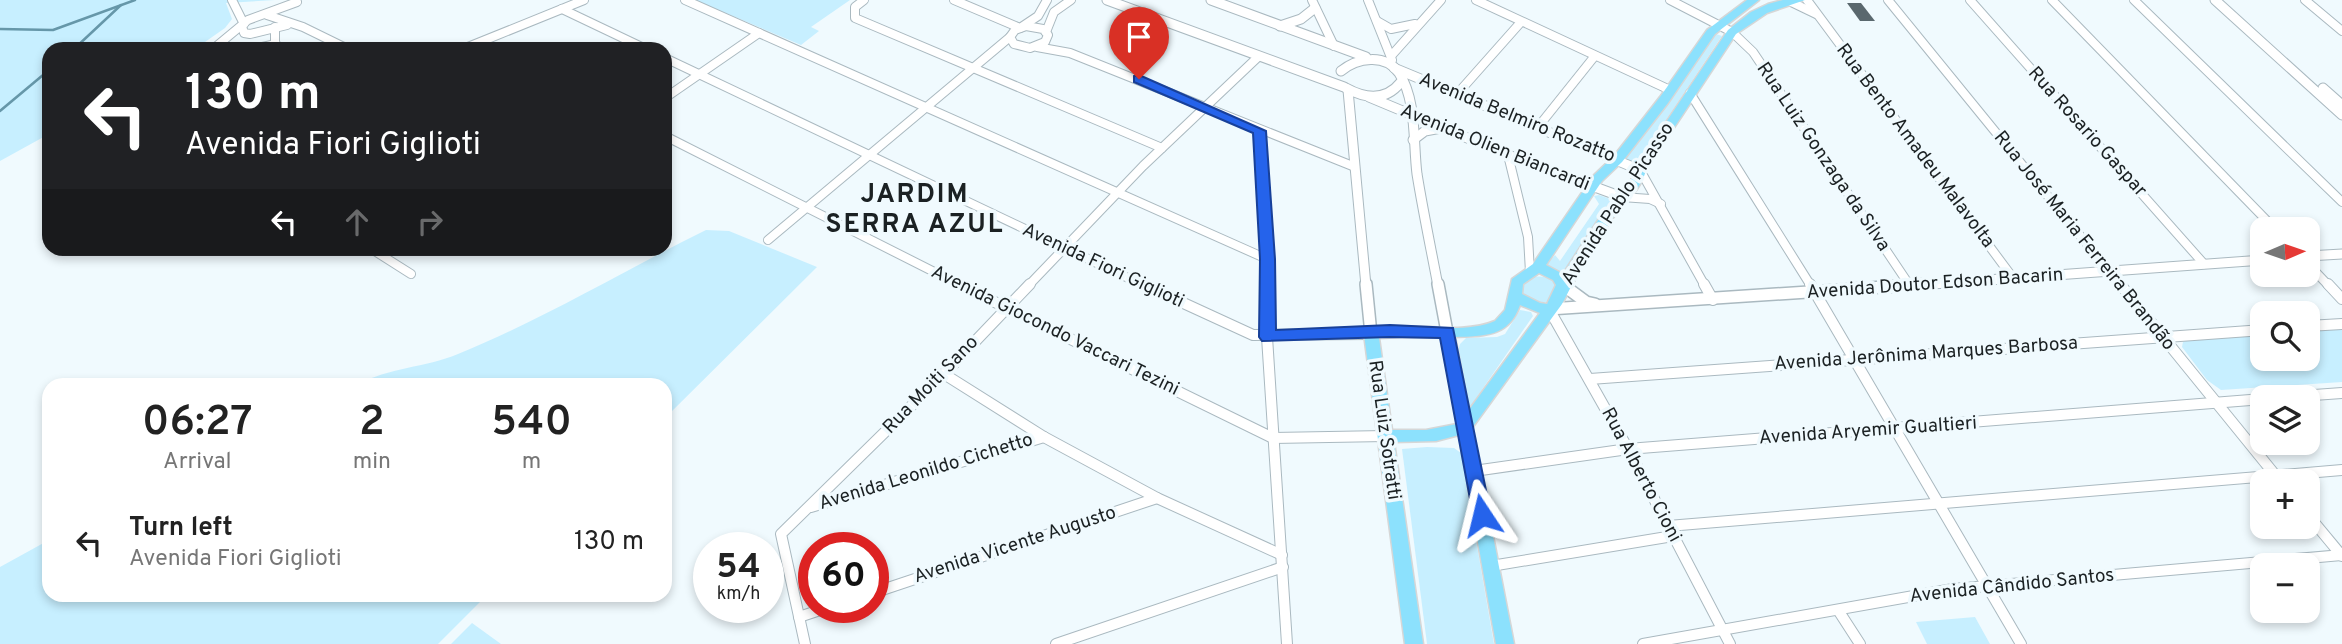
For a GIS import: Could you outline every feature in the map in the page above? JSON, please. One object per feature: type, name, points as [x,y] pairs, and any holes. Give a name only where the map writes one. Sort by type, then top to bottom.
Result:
[{"type":"main road","name":"Avenida Pablo Picasso","points":[[1447,332],[1480,332],[1496,328],[1512,310],[1517,298],[1517,282],[1534,270],[1607,167],[1618,159],[1717,26],[1754,0]]},
{"type":"main road","name":"Avenida Pablo Picasso","points":[[1465,427],[1561,294],[1563,285],[1622,197],[1637,181],[1640,170],[1732,32],[1747,19],[1773,4],[1791,0]]},
{"type":"main road","points":[[1534,270],[1558,277],[1563,285]]},
{"type":"main road","points":[[1517,298],[1538,309],[1549,309]]},
{"type":"main road","name":"Avenida Fiori Giglioti","points":[[1371,334],[1390,331],[1447,332]]},
{"type":"main road","points":[[1447,332],[1505,644]]},
{"type":"main road","name":"Rua Luiz Sotratti","points":[[1371,334],[1414,644]]},
{"type":"main road","name":"Avenida Giocondo Vaccari Tezini","points":[[1385,436],[1446,435],[1465,427]]},
{"type":"street","points":[[483,42],[584,0]]},
{"type":"street","points":[[685,0],[1267,259]]},
{"type":"street","points":[[864,0],[855,7],[855,18],[1162,148]]},
{"type":"street","points":[[954,0],[1020,28],[1038,27],[1070,52]]},
{"type":"street","points":[[768,240],[1020,28],[1038,16],[1047,0]]},
{"type":"street","points":[[1037,47],[1045,42],[1048,19],[1057,8],[1071,0]]},
{"type":"street","points":[[1110,0],[1369,97],[1384,96],[1396,91],[1401,82]]},
{"type":"street","points":[[1211,0],[1372,60]]},
{"type":"street","points":[[1368,0],[1401,82],[1411,115],[1413,141],[1447,332]]},
{"type":"street","points":[[1392,63],[1417,24],[1441,0]]},
{"type":"street","points":[[1476,0],[1670,90]]},
{"type":"street","points":[[1670,0],[1732,32]]},
{"type":"street","name":"Rua Bento Amadeu Malavolta","points":[[1791,0],[1817,15]]},
{"type":"street","name":"Rua Bento Amadeu Malavolta","points":[[1807,0],[2013,278]]},
{"type":"street","name":"Rua José Maria Ferreira Brandão","points":[[1888,0],[2271,469]]},
{"type":"street","name":"Rua Rosario Gaspar","points":[[1970,0],[2204,264]]},
{"type":"street","points":[[2052,0],[2263,217]]},
{"type":"street","points":[[2134,0],[2342,202]]},
{"type":"street","points":[[2215,0],[2342,115]]},
{"type":"street","points":[[2225,0],[2342,105]]},
{"type":"street","points":[[2305,0],[2342,31]]},
{"type":"street","points":[[222,42],[243,25],[298,1]]},
{"type":"street","points":[[229,42],[276,21],[298,1]]},
{"type":"street","points":[[235,3],[276,21],[303,27],[334,42]]},
{"type":"street","points":[[235,3],[243,25],[242,31],[249,34],[254,42]]},
{"type":"street","points":[[1280,26],[1301,19],[1314,4],[1334,46],[1340,79],[1346,89]]},
{"type":"street","points":[[562,9],[631,42]]},
{"type":"street","points":[[276,21],[276,42]]},
{"type":"street","points":[[1377,21],[1391,29],[1417,24]]},
{"type":"street","points":[[1458,93],[1521,22]]},
{"type":"street","name":"Rua Luiz Gonzaga da Silva","points":[[1732,32],[1753,52],[1910,286]]},
{"type":"street","points":[[672,93],[759,33]]},
{"type":"street","points":[[1010,37],[1014,44],[1024,48]]},
{"type":"street","points":[[981,61],[1013,48],[1037,47],[1070,52],[1259,131],[1355,167]]},
{"type":"street","name":"Rua Moiti Sano","points":[[798,612],[781,534],[944,374],[1062,248],[1162,148],[1258,57]]},
{"type":"street","points":[[1538,127],[1594,57]]},
{"type":"street","points":[[1340,71],[1347,64],[1359,60],[1392,63]]},
{"type":"street","name":"Avenida Fiori Giglioti","points":[[672,61],[1062,248],[1253,335],[1268,337],[1371,334]]},
{"type":"street","name":"Avenida Belmiro Rozatto","points":[[1392,63],[1640,170]]},
{"type":"street","name":"Rua Luiz Sotratti","points":[[1346,89],[1371,334]]},
{"type":"street","points":[[1690,93],[1815,293],[2021,644]]},
{"type":"street","name":"Avenida Olien Biancardi","points":[[1369,97],[1508,155],[1622,197]]},
{"type":"street","points":[[1413,141],[1425,131],[1441,128]]},
{"type":"street","points":[[1259,131],[1267,259],[1273,438],[1287,644]]},
{"type":"street","name":"Avenida Giocondo Vaccari Tezini","points":[[672,140],[1005,309],[1273,438],[1385,436]]},
{"type":"street","points":[[1508,155],[1534,270]]},
{"type":"street","points":[[1640,170],[1713,300]]},
{"type":"street","points":[[1622,197],[1650,199],[1661,204]]},
{"type":"street","points":[[2320,256],[2342,254]]},
{"type":"street","points":[[383,256],[411,274]]},
{"type":"street","name":"Avenida Doutor Edson Bacarin","points":[[1549,309],[1815,293],[2250,261]]},
{"type":"street","points":[[2320,276],[2342,299]]},
{"type":"street","name":"Avenida Doutor Edson Bacarin","points":[[1563,285],[1586,302],[1608,306]]},
{"type":"street","name":"Rua Alberto Cioni","points":[[1549,309],[1628,449],[1730,644]]},
{"type":"street","points":[[2320,325],[2342,324]]},
{"type":"street","name":"Avenida Jerônima Marques Barbosa","points":[[1590,379],[2250,331]]},
{"type":"street","points":[[944,374],[1044,436],[1157,498],[1282,561]]},
{"type":"street","points":[[2320,395],[2342,393]]},
{"type":"street","name":"Avenida Aryemir Gualtieri","points":[[1474,471],[1628,449],[2250,400]]},
{"type":"street","name":"Avenida Leonildo Cichetto","points":[[808,508],[1044,436]]},
{"type":"street","points":[[2320,473],[2342,470]]},
{"type":"street","points":[[1491,566],[1671,531],[1939,504],[2250,480]]},
{"type":"street","name":"Avenida Vicente Augusto","points":[[889,588],[1157,498]]},
{"type":"street","points":[[2320,529],[2342,555]]},
{"type":"street","name":"Avenida Cândido Santos","points":[[1643,644],[1721,628],[1953,589],[2342,555]]},
{"type":"street","points":[[1056,644],[1282,561]]},
{"type":"street","points":[[1838,610],[1860,644]]},
{"type":"street","points":[[800,623],[805,644]]},
{"type":"shaded area","points":[[0,0],[275,0],[226,3],[232,19],[225,28],[205,42],[42,42],[42,138],[0,161]]},
{"type":"shaded area","points":[[695,0],[850,0],[811,27],[819,31],[801,45]]},
{"type":"shaded area","points":[[1716,34],[1722,36],[1636,165],[1624,160]]},
{"type":"shaded area","points":[[1594,196],[1613,200],[1562,274],[1545,266],[1555,255],[1560,261],[1599,204]]},
{"type":"shaded area","points":[[706,230],[729,231],[817,267],[672,411],[672,378],[372,378],[445,359],[490,340],[656,256],[672,256],[672,248]]},
{"type":"shaded area","points":[[1530,277],[1543,277],[1553,282],[1557,289],[1550,301],[1541,303],[1525,299],[1520,288],[1523,281]]},
{"type":"shaded area","points":[[1520,310],[1531,312],[1533,316],[1470,407],[1466,405],[1457,354],[1460,344],[1466,338],[1497,337],[1505,334]]},
{"type":"shaded area","points":[[2342,327],[2342,382],[2250,385],[2250,388],[2221,390],[2207,380],[2182,347],[2183,342],[2189,340],[2250,335],[2250,371],[2320,371],[2320,329]]},
{"type":"shaded area","points":[[1454,448],[1461,453],[1494,644],[1427,644],[1402,449]]},
{"type":"shaded area","points":[[42,544],[42,602],[480,602],[438,644],[0,644],[0,567]]},
{"type":"shaded area","points":[[1975,617],[1990,644],[1927,644],[1916,622]]},
{"type":"shaded area","points":[[472,623],[501,644],[451,644]]},
{"type":"building","points":[[1847,3],[1861,3],[1875,21],[1860,21]]},
{"type":"waterway","points":[[121,5],[135,0]]},
{"type":"waterway","points":[[0,29],[53,30],[121,5]]},
{"type":"waterway","points":[[81,42],[121,5]]},
{"type":"waterway","points":[[0,111],[42,76]]},
{"type":"district","name":"JARDIM SERRA AZUL","points":[[915,210]]},
{"type":"route","points":[[1139,79],[1259,131],[1267,259],[1268,337],[1424,330],[1447,332],[1482,515]]}]
